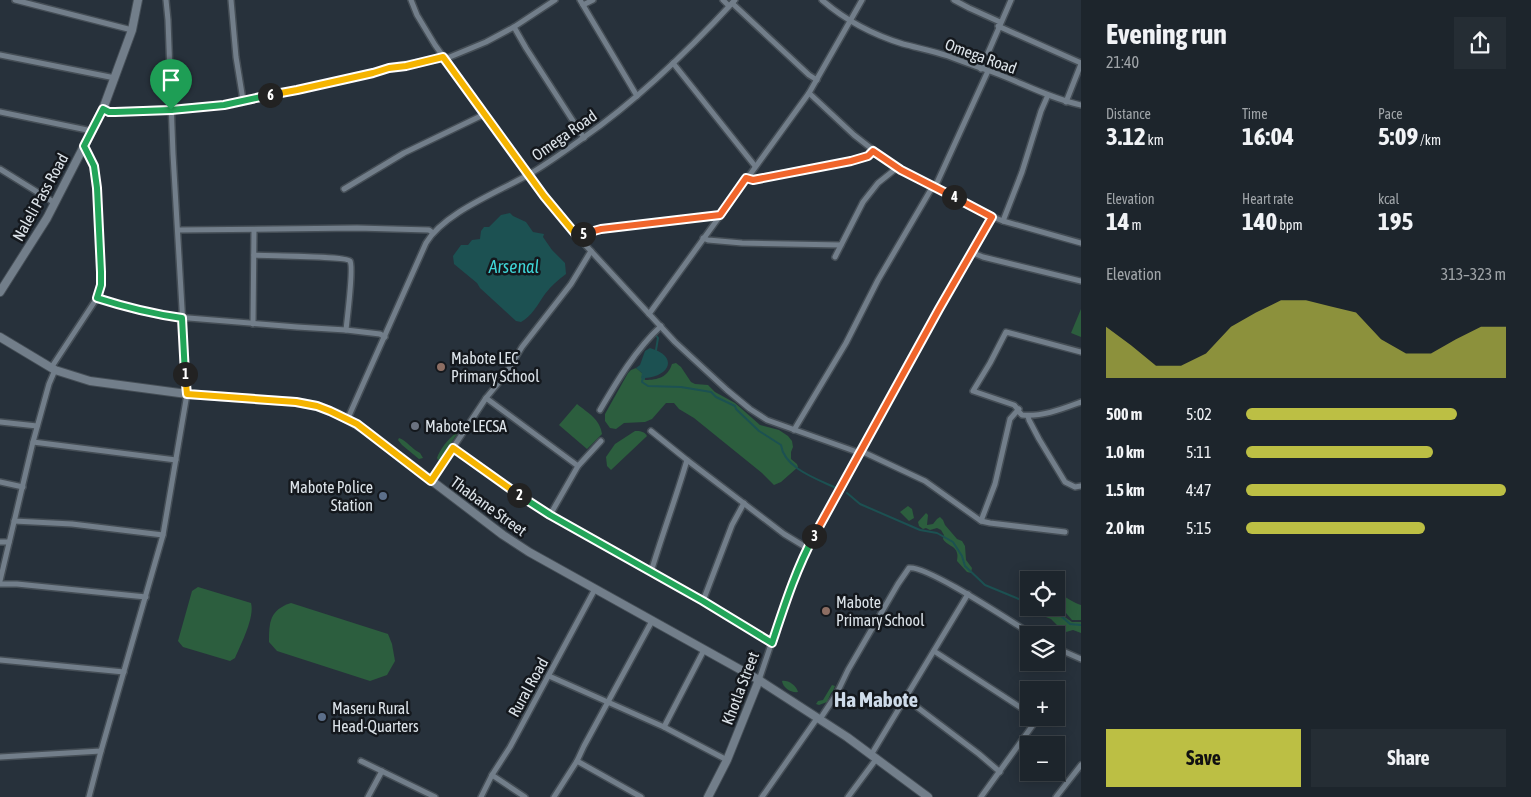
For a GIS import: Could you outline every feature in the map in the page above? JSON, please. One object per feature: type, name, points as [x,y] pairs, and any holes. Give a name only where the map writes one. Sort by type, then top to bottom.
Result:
[{"type":"street","points":[[15,0],[132,30]]},
{"type":"street","name":"Naleli Pass Road","points":[[0,292],[47,218],[103,109],[132,30],[138,0]]},
{"type":"street","points":[[89,797],[100,750],[163,535],[187,394],[166,0]]},
{"type":"street","points":[[231,0],[236,57],[243,100]]},
{"type":"street","points":[[411,0],[416,15],[444,58],[544,196],[578,237],[675,342],[750,410],[767,420],[860,452],[925,481],[981,521],[1064,532]]},
{"type":"street","points":[[103,109],[115,112],[171,110],[224,105],[389,68],[444,58],[486,42],[514,27],[555,0]]},
{"type":"street","points":[[594,0],[582,2],[637,96]]},
{"type":"street","points":[[723,0],[732,3],[809,75],[817,80]]},
{"type":"street","name":"Omega Road","points":[[822,0],[851,21],[879,35],[988,70],[1066,102],[1081,106]]},
{"type":"street","points":[[649,314],[809,93],[862,0]]},
{"type":"street","points":[[954,0],[1081,64],[1066,102]]},
{"type":"street","points":[[981,69],[1011,0]]},
{"type":"street","name":"Omega Road","points":[[348,418],[426,243],[433,233],[454,216],[528,175],[584,138],[637,96],[673,63],[732,3]]},
{"type":"street","points":[[514,27],[584,138]]},
{"type":"street","points":[[0,55],[115,78]]},
{"type":"street","points":[[673,63],[755,166]]},
{"type":"street","points":[[794,430],[846,343],[878,280],[934,186],[988,70]]},
{"type":"street","points":[[809,93],[873,151],[895,166],[992,217],[1081,243]]},
{"type":"street","points":[[1003,221],[1048,95]]},
{"type":"street","points":[[0,112],[92,131]]},
{"type":"street","points":[[344,189],[404,153],[485,114]]},
{"type":"street","points":[[84,146],[94,166],[97,188],[101,285],[97,298],[53,369],[33,442],[0,582],[146,597]]},
{"type":"street","points":[[746,178],[753,180],[838,164],[868,156],[873,151]]},
{"type":"street","points":[[835,257],[863,202],[878,183],[893,171],[895,166]]},
{"type":"street","points":[[0,170],[55,203]]},
{"type":"street","points":[[578,237],[601,229],[720,215]]},
{"type":"street","name":"Khotla Street","points":[[708,797],[727,760],[772,643],[788,594],[807,548],[992,217]]},
{"type":"street","points":[[178,230],[357,228],[429,230],[433,233]]},
{"type":"street","points":[[253,324],[254,230]]},
{"type":"street","points":[[703,238],[742,243],[841,245]]},
{"type":"street","points":[[431,481],[486,398],[571,284],[591,251]]},
{"type":"street","points":[[971,252],[1081,281]]},
{"type":"street","points":[[254,256],[349,260],[351,264],[346,330]]},
{"type":"street","points":[[97,298],[164,316],[346,330],[380,334],[385,337]]},
{"type":"street","points":[[600,410],[631,362],[661,326]]},
{"type":"street","points":[[1081,352],[1006,332],[973,391],[1014,405],[1022,415],[1028,416],[1054,411],[1081,402]]},
{"type":"street","name":"Thabane Street","points":[[0,337],[53,369],[98,383],[187,394],[296,402],[317,406],[348,418],[503,535],[529,552],[758,680],[819,718],[928,797]]},
{"type":"street","points":[[486,398],[578,466]]},
{"type":"street","points":[[981,521],[995,484],[1010,419],[1019,409]]},
{"type":"street","points":[[1028,416],[1039,439],[1065,482],[1075,487],[1081,486]]},
{"type":"street","points":[[0,422],[37,426]]},
{"type":"street","points":[[651,430],[744,504],[784,534],[807,548]]},
{"type":"street","points":[[550,515],[578,466],[601,441]]},
{"type":"street","points":[[33,442],[176,460]]},
{"type":"street","points":[[453,448],[550,515],[703,601],[772,643]]},
{"type":"street","points":[[651,572],[687,460]]},
{"type":"street","points":[[0,482],[23,487]]},
{"type":"street","points":[[703,601],[732,525],[744,504]]},
{"type":"street","points":[[14,520],[72,524],[163,535]]},
{"type":"street","points":[[0,542],[9,542]]},
{"type":"street","points":[[762,797],[836,695],[848,670],[909,568],[919,569],[968,594],[1020,627]]},
{"type":"street","name":"Rural Road","points":[[482,797],[492,775],[510,747],[595,589]]},
{"type":"street","points":[[848,797],[874,757],[906,698],[968,594]]},
{"type":"street","points":[[554,797],[577,762],[652,621]]},
{"type":"street","points":[[664,727],[704,650]]},
{"type":"street","points":[[934,651],[1020,708]]},
{"type":"street","points":[[1065,652],[1081,659]]},
{"type":"street","points":[[0,660],[124,672]]},
{"type":"street","points":[[549,676],[664,727],[727,760]]},
{"type":"street","points":[[906,698],[1000,772]]},
{"type":"street","points":[[981,797],[1032,726]]},
{"type":"street","points":[[0,757],[100,750]]},
{"type":"street","points":[[361,761],[435,797]]},
{"type":"street","points":[[577,762],[641,797]]},
{"type":"street","points":[[1056,797],[1081,765]]},
{"type":"street","points":[[370,796],[382,771]]},
{"type":"street","points":[[492,775],[525,797]]},
{"type":"shaded area","points":[[1081,309],[1081,337],[1071,333]]},
{"type":"shaded area","points":[[676,363],[691,382],[708,385],[715,392],[735,403],[760,425],[779,430],[788,436],[792,441],[793,447],[791,459],[798,467],[781,482],[774,485],[762,473],[694,418],[679,409],[674,403],[666,403],[652,419],[645,422],[624,423],[616,429],[610,428],[605,421],[605,414],[631,370],[636,368],[642,373],[645,380],[654,379],[665,375],[672,364]]},
{"type":"shaded area","points":[[577,404],[596,420],[601,429],[602,434],[587,449],[559,425]]},
{"type":"shaded area","points":[[635,431],[643,432],[647,436],[611,470],[607,466],[606,457],[615,444]]},
{"type":"shaded area","points":[[456,433],[441,459],[438,460],[437,458],[442,448]]},
{"type":"shaded area","points":[[399,438],[420,453],[423,458],[419,459],[402,445],[398,440]]},
{"type":"shaded area","points":[[908,506],[912,509],[914,518],[909,521],[900,512]]},
{"type":"shaded area","points":[[926,513],[928,515],[927,525],[933,524],[940,517],[957,539],[962,541],[965,546],[966,560],[972,568],[971,573],[967,572],[957,561],[956,551],[944,541],[944,535],[941,530],[937,528],[923,529],[919,526],[918,522]]},
{"type":"shaded area","points":[[198,587],[251,603],[251,616],[247,630],[235,658],[230,661],[183,647],[178,641],[192,591]]},
{"type":"shaded area","points":[[1065,597],[1081,605],[1081,620],[1072,620],[1066,613]]},
{"type":"shaded area","points":[[291,603],[388,634],[395,661],[387,675],[370,681],[277,651],[269,642],[270,622],[279,609]]},
{"type":"shaded area","points":[[1043,616],[1063,616],[1072,622],[1081,622],[1081,633],[1073,630],[1066,632],[1065,626],[1058,626],[1051,619]]},
{"type":"shaded area","points":[[782,681],[787,681],[796,687],[798,692],[788,689]]},
{"type":"shaded area","points":[[832,685],[835,686],[827,702],[819,705],[816,704],[818,701],[823,700]]},
{"type":"water","name":"Arsenal","points":[[510,213],[526,222],[533,232],[544,234],[543,237],[552,250],[565,263],[566,274],[550,288],[532,313],[521,322],[516,321],[477,283],[454,264],[453,256],[461,245],[468,245],[472,240],[480,239],[481,231],[484,227],[489,227],[501,215]]},
{"type":"water","points":[[650,348],[665,356],[668,360],[668,365],[661,374],[645,378],[645,380],[641,378],[642,373],[636,368],[640,365],[645,351]]},
{"type":"waterway","points":[[655,334],[658,338],[656,350]]},
{"type":"waterway","points":[[643,377],[642,382],[648,386],[681,387],[711,392],[716,397],[735,406],[759,431],[781,445],[783,453],[795,466],[811,477],[836,488]]},
{"type":"waterway","points":[[847,493],[860,504],[920,530],[937,533],[953,542],[962,556],[965,566],[985,585],[1020,600]]},
{"type":"waterway","points":[[1061,616],[1070,624],[1081,625]]},
{"type":"place","name":"Mabote LEC Primary School","points":[[441,367]]},
{"type":"place","name":"Mabote LECSA","points":[[415,426]]},
{"type":"place","name":"Mabote Police Station","points":[[383,496]]},
{"type":"place","name":"Mabote Primary School","points":[[826,611]]},
{"type":"place","name":"Maseru Rural Head-Quarters","points":[[322,717]]},
{"type":"district","name":"Ha Mabote","points":[[876,700]]},
{"type":"route","points":[[443,57],[544,196],[578,237],[601,229],[720,215],[746,178],[753,180],[838,164],[868,156],[873,151],[901,170],[992,217],[807,548],[788,594],[772,643],[703,601],[550,515],[453,448],[431,481],[357,424],[317,406],[296,402],[187,394],[182,318],[133,309],[97,298],[101,285],[101,272],[97,188],[94,166],[84,146],[103,109],[109,112],[171,110],[224,105],[443,57]]}]
